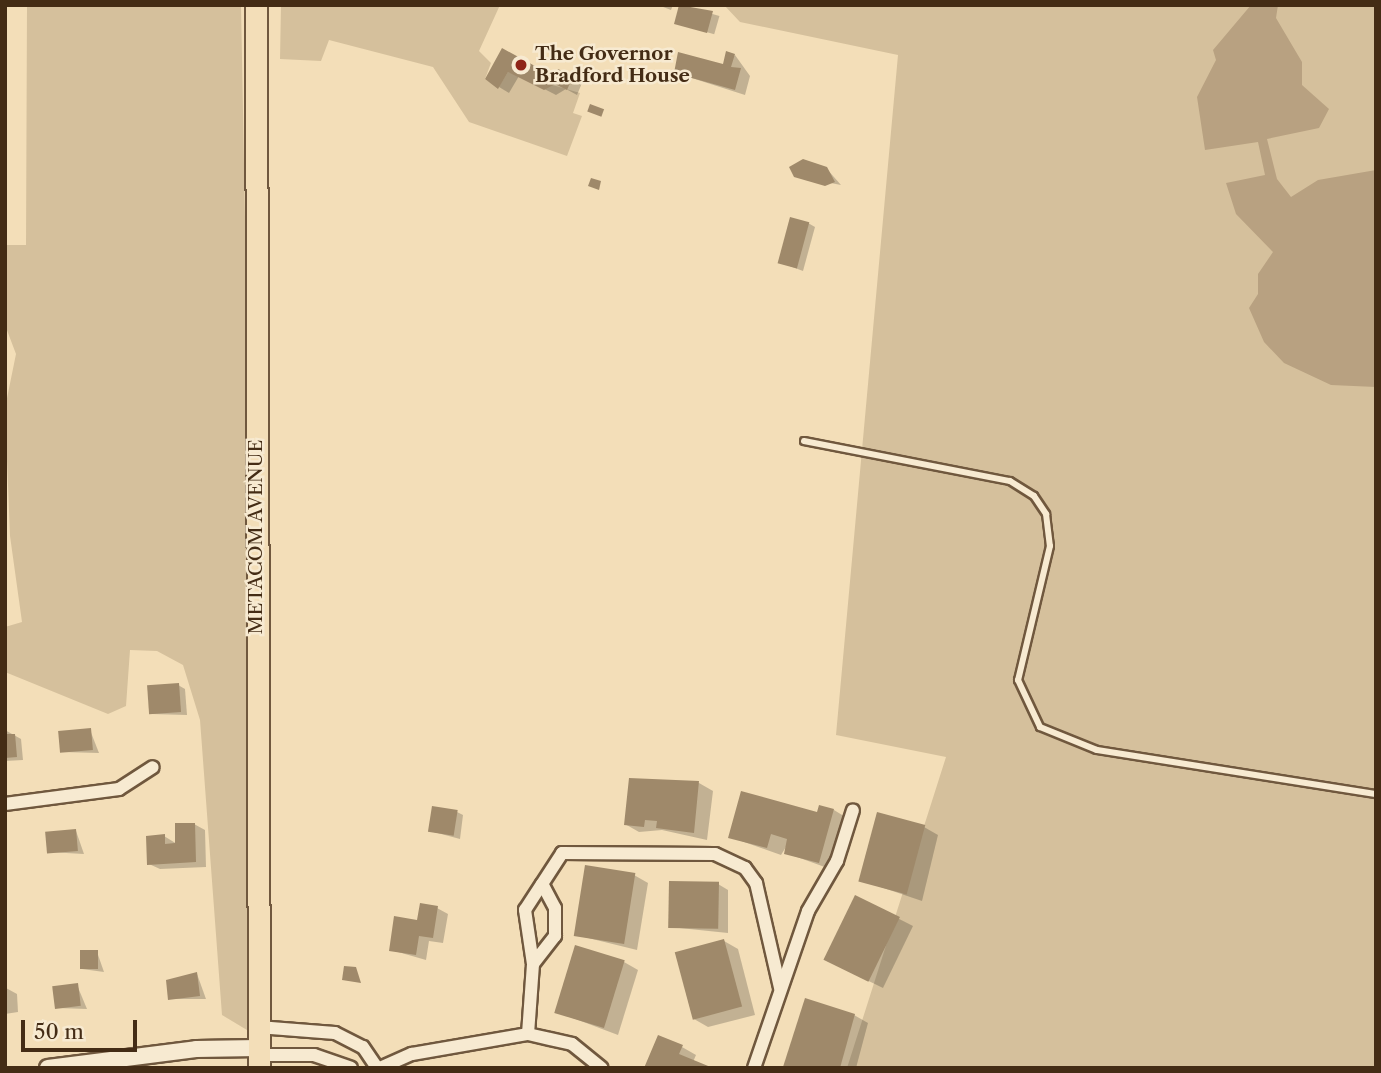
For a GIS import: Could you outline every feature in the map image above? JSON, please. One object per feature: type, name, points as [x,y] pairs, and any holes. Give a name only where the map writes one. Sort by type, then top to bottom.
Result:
[{"type":"main road","name":"METACOM AVENUE","points":[[256,5],[259,1049]]},
{"type":"street","points":[[5,804],[119,789],[153,767]]},
{"type":"street","points":[[754,1068],[780,988],[853,810]]},
{"type":"street","points":[[528,1034],[533,964],[525,910],[554,859],[570,850],[727,856],[756,883],[780,988]]},
{"type":"street","points":[[533,964],[550,951],[557,923],[542,884]]},
{"type":"street","points":[[321,1030],[321,1056]]},
{"type":"street","points":[[259,1049],[321,1030],[363,1047],[379,1068],[412,1054],[528,1034],[572,1044],[602,1068]]},
{"type":"street","points":[[48,1068],[196,1049],[259,1049],[321,1056],[352,1068]]},
{"type":"lane","points":[[804,441],[1010,481],[1034,496],[1046,514],[1050,546],[1018,680],[1040,727],[1097,750],[1376,794]]},
{"type":"shaded area","points":[[27,5],[241,5],[249,429],[247,1030],[222,1015],[200,720],[183,665],[157,651],[130,650],[126,706],[108,714],[5,672],[5,627],[22,622],[10,536],[5,408],[16,354],[5,325],[5,245],[26,245]]},
{"type":"shaded area","points":[[281,5],[500,5],[479,51],[491,63],[485,79],[498,88],[508,72],[580,93],[573,113],[582,116],[567,156],[469,122],[433,67],[329,40],[321,61],[280,59]]},
{"type":"shaded area","points":[[724,5],[1376,5],[1376,1068],[847,1068],[946,757],[836,735],[898,55],[740,22]]},
{"type":"shaded area","points":[[1251,5],[1278,5],[1276,18],[1302,62],[1302,85],[1329,109],[1319,128],[1267,139],[1277,179],[1291,197],[1318,180],[1376,170],[1376,387],[1331,385],[1284,363],[1264,342],[1249,308],[1258,294],[1258,274],[1273,252],[1236,214],[1226,183],[1265,175],[1258,142],[1205,150],[1197,97],[1216,60],[1213,50]]},
{"type":"building","points":[[679,5],[713,11],[707,33],[674,24]]},
{"type":"building","points":[[502,48],[555,77],[558,69],[573,76],[567,90],[555,84],[544,90],[508,72],[498,89],[485,79]]},
{"type":"building","points":[[726,51],[735,54],[731,67],[741,68],[735,90],[674,73],[678,52],[723,64]]},
{"type":"building","points":[[590,104],[604,109],[601,117],[587,112]]},
{"type":"building","points":[[803,159],[827,167],[835,182],[825,186],[794,177],[789,167]]},
{"type":"building","points":[[591,178],[601,181],[599,190],[588,186]]},
{"type":"building","points":[[790,217],[809,222],[797,269],[778,263]]},
{"type":"building","points":[[179,683],[181,712],[149,714],[147,685]]},
{"type":"building","points":[[91,728],[93,750],[60,753],[58,731]]},
{"type":"building","points":[[5,734],[15,734],[17,757],[5,758]]},
{"type":"building","points":[[629,778],[699,781],[694,833],[656,828],[657,821],[645,820],[644,827],[624,825]]},
{"type":"building","points":[[741,791],[817,812],[819,805],[834,809],[819,863],[784,854],[787,839],[771,834],[767,848],[728,838]]},
{"type":"building","points":[[432,806],[458,810],[454,836],[428,832]]},
{"type":"building","points":[[877,812],[925,825],[907,894],[858,882]]},
{"type":"building","points":[[175,823],[195,823],[196,862],[147,865],[146,836],[165,834],[165,844],[175,843]]},
{"type":"building","points":[[76,829],[78,851],[47,854],[45,832]]},
{"type":"building","points":[[585,865],[635,873],[624,944],[574,936]]},
{"type":"building","points":[[669,881],[719,882],[718,929],[668,928]]},
{"type":"building","points":[[855,895],[900,917],[868,982],[823,960]]},
{"type":"building","points":[[420,903],[438,906],[433,938],[419,936],[416,955],[389,951],[394,916],[417,920]]},
{"type":"building","points":[[724,939],[742,1007],[693,1020],[675,952]]},
{"type":"building","points":[[575,945],[625,960],[604,1028],[554,1013]]},
{"type":"building","points":[[80,950],[98,950],[98,969],[80,969]]},
{"type":"building","points":[[344,966],[356,967],[361,983],[342,980]]},
{"type":"building","points":[[197,972],[200,996],[168,1000],[166,980]]},
{"type":"building","points":[[78,983],[81,1006],[55,1009],[52,986]]},
{"type":"building","points":[[805,998],[855,1014],[840,1068],[783,1067]]},
{"type":"building","points":[[658,1035],[683,1045],[679,1054],[713,1068],[644,1068]]},
{"type":"place","name":"The Governor Bradford House","points":[[521,65]]}]
